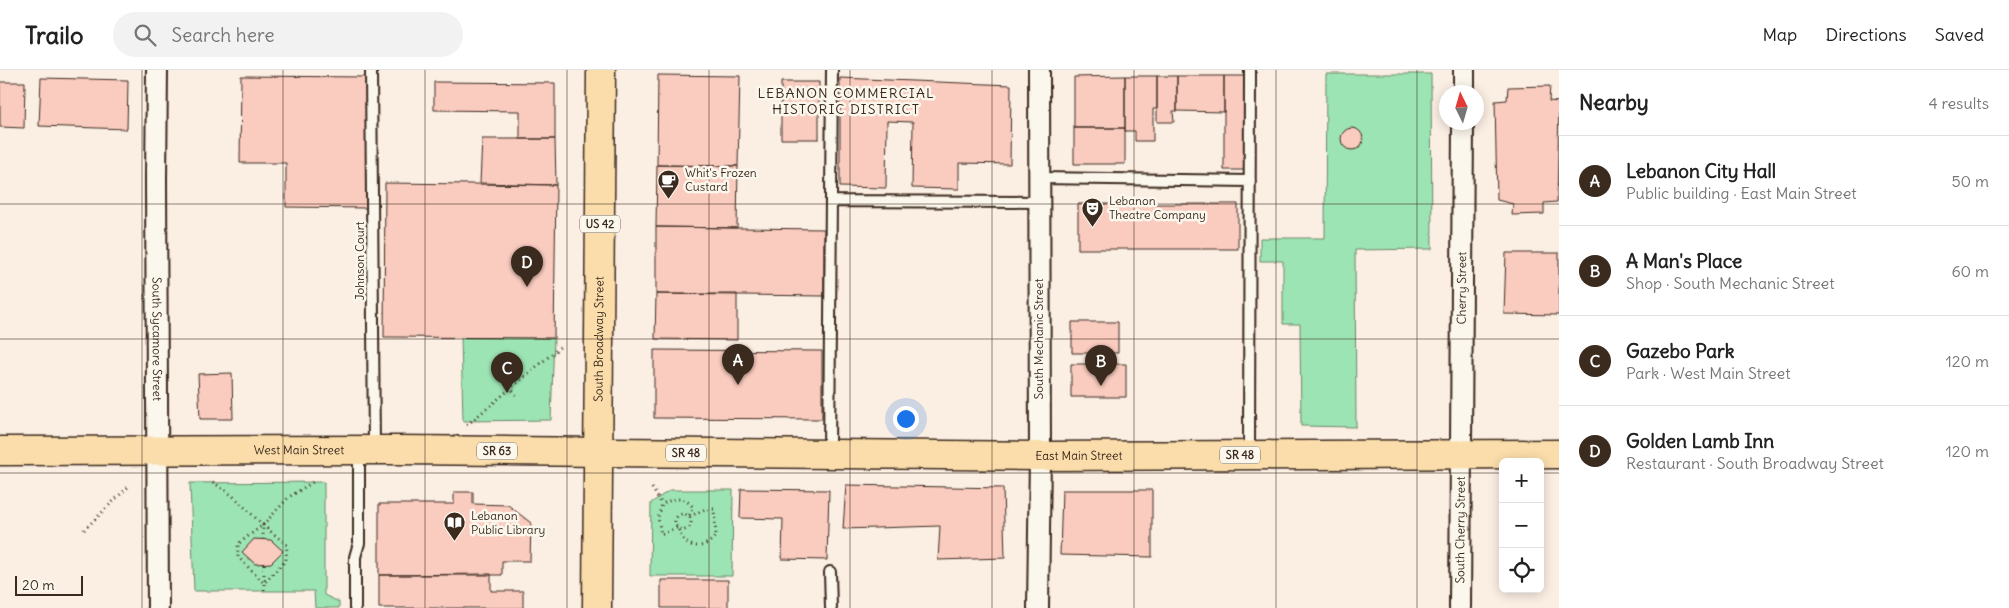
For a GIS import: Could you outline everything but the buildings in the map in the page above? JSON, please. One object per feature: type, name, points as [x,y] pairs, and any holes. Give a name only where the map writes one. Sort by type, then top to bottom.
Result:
[{"type":"main road","name":"South Broadway Street","points":[[598,608],[601,70]]},
{"type":"main road","name":"West Main Street","points":[[0,451],[598,452]]},
{"type":"main road","name":"East Main Street","points":[[598,452],[1040,456],[1559,454]]},
{"type":"street","name":"South Sycamore Street","points":[[157,70],[158,608]]},
{"type":"street","name":"South Mechanic Street","points":[[1038,608],[1040,456],[1039,70]]},
{"type":"street","points":[[1464,70],[1464,85]]},
{"type":"street","name":"Cherry Street","points":[[1460,454],[1464,130]]},
{"type":"street","name":"South Cherry Street","points":[[1460,454],[1460,608]]},
{"type":"lane","name":"Johnson Court","points":[[355,608],[355,557],[359,543],[367,451],[371,70]]},
{"type":"lane","points":[[829,454],[832,70]]},
{"type":"lane","points":[[1250,70],[1250,455]]},
{"type":"lane","points":[[1039,178],[1250,181]]},
{"type":"lane","points":[[831,201],[1039,202]]},
{"type":"lane","points":[[830,572],[831,608]]},
{"type":"path","points":[[465,428],[560,347]]},
{"type":"path","points":[[506,382],[516,395]]},
{"type":"path","points":[[213,482],[234,496],[263,525],[288,546],[286,560],[264,583]]},
{"type":"path","points":[[264,583],[238,557],[238,544],[263,525],[289,497],[313,482]]},
{"type":"path","points":[[84,530],[129,486]]},
{"type":"path","points":[[652,488],[662,504]]},
{"type":"path","points":[[680,498],[688,501],[693,507],[689,517],[691,522],[689,528],[661,534],[658,518],[662,504],[671,499],[680,498]]},
{"type":"path","points":[[706,508],[714,509],[716,536],[711,543],[703,546],[690,544],[681,537],[674,521],[677,516],[682,514],[689,517],[706,508]]},
{"type":"path","points":[[263,525],[263,539]]},
{"type":"path","points":[[264,564],[264,592]]},
{"type":"green space","points":[[1326,74],[1431,74],[1432,249],[1355,250],[1356,427],[1301,426],[1300,324],[1283,324],[1283,261],[1260,261],[1260,238],[1325,238]]},
{"type":"green space","points":[[461,337],[554,338],[551,420],[463,421]]},
{"type":"green space","points":[[324,482],[324,595],[339,602],[339,608],[315,608],[314,591],[194,591],[190,483]]},
{"type":"green space","points":[[670,490],[733,490],[732,576],[650,576],[651,503]]},
{"type":"place","name":"Whit's Frozen Custard","points":[[669,199]]},
{"type":"place","name":"Lebanon Theatre Company","points":[[1093,227]]},
{"type":"place","name":"Golden Lamb Inn","points":[[527,287]]},
{"type":"place","name":"Lebanon City Hall","points":[[738,385]]},
{"type":"place","name":"A Man's Place","points":[[1101,386]]},
{"type":"place","name":"Gazebo Park","points":[[507,393]]},
{"type":"place","name":"Lebanon Public Library","points":[[455,542]]},
{"type":"district","name":"LEBANON COMMERCIAL HISTORIC DISTRICT","points":[[846,102]]}]
